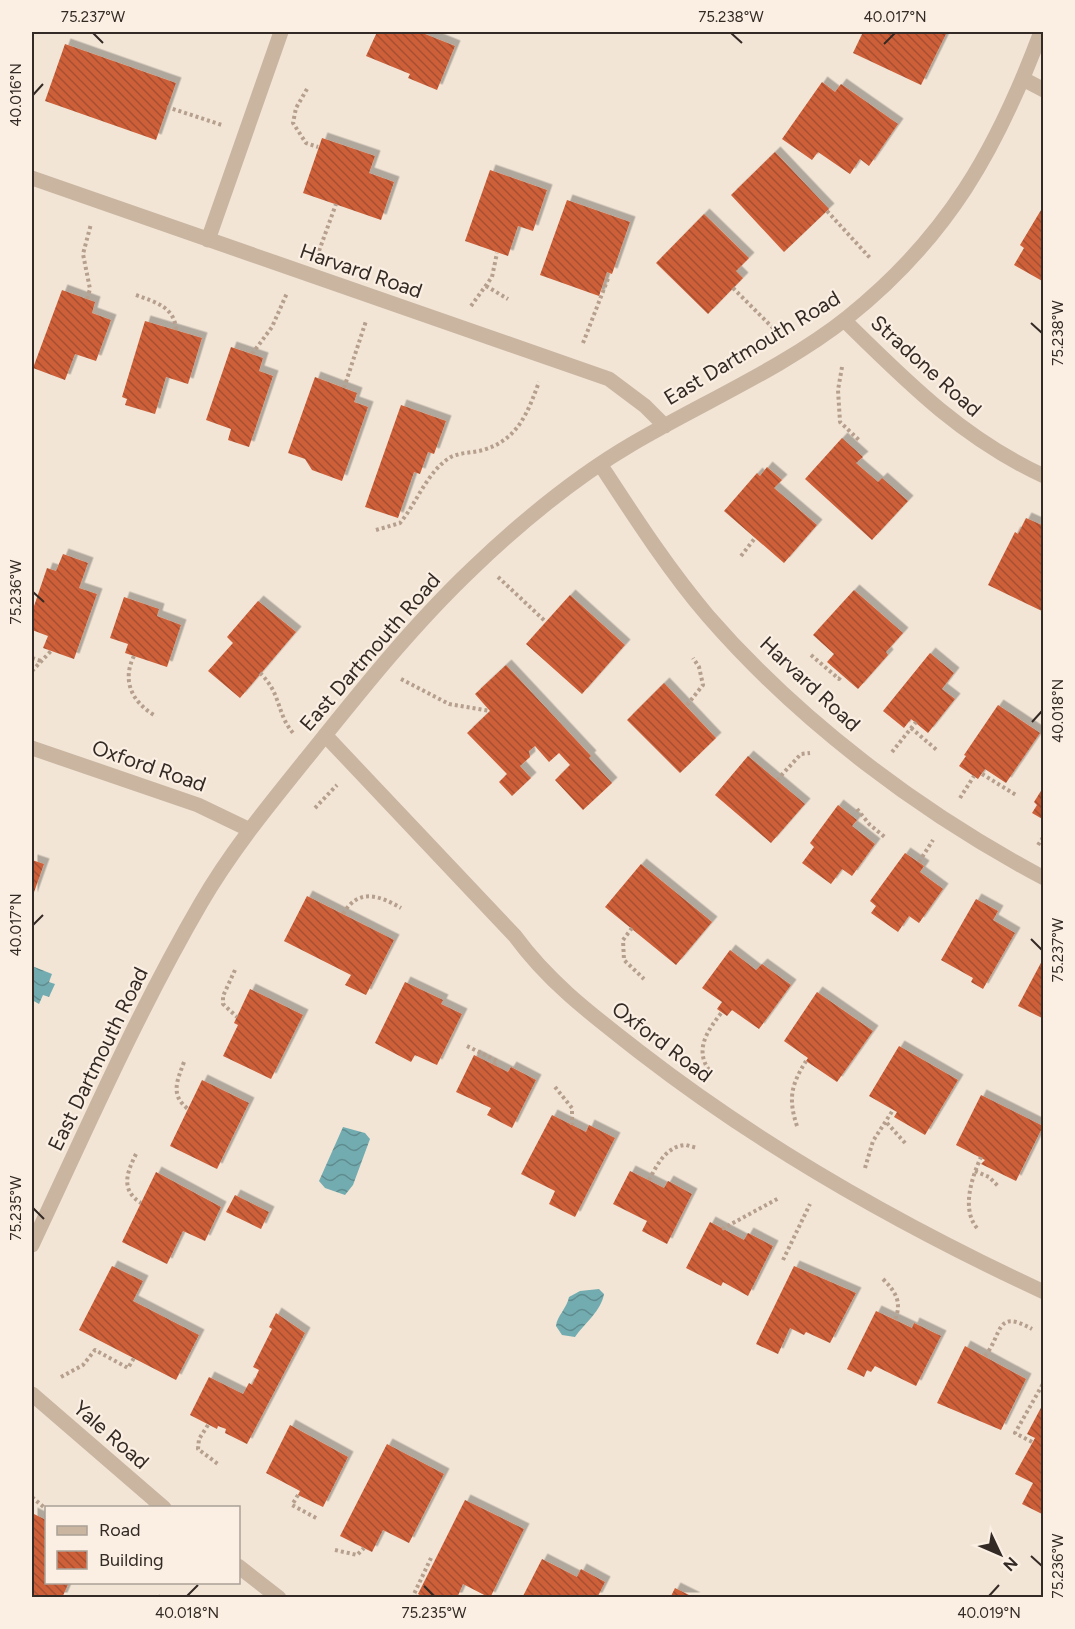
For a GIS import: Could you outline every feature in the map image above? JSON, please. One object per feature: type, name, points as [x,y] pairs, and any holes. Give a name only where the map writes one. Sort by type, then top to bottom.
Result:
[{"type":"street","points":[[208,240],[280,32]]},
{"type":"street","name":"East Dartmouth Road","points":[[32,1245],[118,1060],[201,903],[250,830],[380,667],[428,611],[481,560],[550,502],[600,464],[783,359],[844,320],[884,287],[954,208],[992,148],[1041,32]]},
{"type":"street","points":[[1023,79],[1044,90]]},
{"type":"street","name":"Harvard Road","points":[[32,178],[609,380],[645,406],[665,426]]},
{"type":"street","name":"Stradone Road","points":[[844,320],[911,387],[955,425],[994,451],[1044,476]]},
{"type":"street","name":"Harvard Road","points":[[600,464],[648,537],[709,617],[791,699],[878,770],[955,825],[1044,878]]},
{"type":"street","name":"Oxford Road","points":[[325,735],[515,936],[539,968],[652,1062],[780,1152],[879,1209],[1044,1292]]},
{"type":"street","name":"Oxford Road","points":[[32,748],[198,805],[250,830]]},
{"type":"street","name":"Yale Road","points":[[32,1394],[162,1506]]},
{"type":"street","points":[[240,1568],[279,1598]]},
{"type":"path","points":[[307,89],[296,108],[293,123],[306,143],[318,147]]},
{"type":"path","points":[[167,107],[222,125]]},
{"type":"path","points":[[326,230],[336,204]]},
{"type":"path","points":[[827,211],[871,259]]},
{"type":"path","points":[[87,299],[90,289],[83,254],[89,231]]},
{"type":"path","points":[[458,327],[486,286],[496,266],[498,253]]},
{"type":"path","points":[[583,343],[609,276],[606,275]]},
{"type":"path","points":[[486,286],[507,299]]},
{"type":"path","points":[[734,288],[781,335]]},
{"type":"path","points":[[136,295],[168,310],[174,316],[176,330]]},
{"type":"path","points":[[252,354],[272,327],[286,295]]},
{"type":"path","points":[[344,388],[365,325]]},
{"type":"path","points":[[842,367],[838,390],[840,422],[860,441]]},
{"type":"path","points":[[375,530],[400,523],[426,483],[452,457],[484,450],[507,437],[521,425],[535,393]]},
{"type":"path","points":[[741,556],[755,538]]},
{"type":"path","points":[[481,560],[546,622]]},
{"type":"path","points":[[32,671],[51,651]]},
{"type":"path","points":[[811,655],[839,679],[842,675]]},
{"type":"path","points":[[134,656],[128,668],[129,687],[141,705],[154,715]]},
{"type":"path","points":[[32,658],[41,661]]},
{"type":"path","points":[[687,705],[703,685],[699,667],[693,658]]},
{"type":"path","points":[[380,667],[449,704],[490,711]]},
{"type":"path","points":[[260,673],[276,692],[284,722],[313,750]]},
{"type":"path","points":[[878,770],[916,722]]},
{"type":"path","points":[[911,728],[938,751]]},
{"type":"path","points":[[777,780],[795,760],[807,753]]},
{"type":"path","points":[[315,808],[355,766]]},
{"type":"path","points":[[982,774],[1016,795]]},
{"type":"path","points":[[857,809],[870,825],[886,838]]},
{"type":"path","points":[[343,914],[353,901],[363,896],[383,897],[401,908]]},
{"type":"path","points":[[632,928],[623,940],[624,960],[644,979]]},
{"type":"path","points":[[235,970],[223,996],[223,1004],[237,1017]]},
{"type":"path","points":[[712,1074],[703,1057],[704,1039],[722,1012]]},
{"type":"path","points":[[467,1046],[497,1061],[494,1065]]},
{"type":"path","points":[[797,1126],[790,1094],[794,1080],[806,1061]]},
{"type":"path","points":[[184,1062],[176,1090],[181,1104],[188,1109]]},
{"type":"path","points":[[555,1087],[572,1108],[574,1116],[572,1125]]},
{"type":"path","points":[[865,1168],[873,1141],[887,1123],[893,1110]]},
{"type":"path","points":[[887,1123],[906,1144]]},
{"type":"path","points":[[649,1180],[660,1160],[679,1145],[697,1148]]},
{"type":"path","points":[[136,1154],[126,1177],[126,1185],[129,1193],[141,1203]]},
{"type":"path","points":[[977,1228],[969,1215],[975,1171],[981,1157]]},
{"type":"path","points":[[975,1171],[989,1177],[999,1187]]},
{"type":"path","points":[[722,1229],[779,1198]]},
{"type":"path","points":[[783,1260],[810,1204]]},
{"type":"path","points":[[883,1279],[894,1290],[898,1299],[900,1309],[895,1320]]},
{"type":"path","points":[[985,1356],[995,1341],[998,1328],[1004,1322],[1018,1322],[1032,1329]]},
{"type":"path","points":[[61,1377],[82,1365],[95,1350],[129,1368],[134,1358]]},
{"type":"path","points":[[1032,1442],[1015,1433],[1044,1382]]},
{"type":"path","points":[[208,1425],[200,1439],[198,1449],[218,1464]]},
{"type":"path","points":[[298,1495],[292,1505],[318,1519]]},
{"type":"path","points":[[32,1497],[45,1508]]},
{"type":"path","points":[[335,1550],[357,1555],[364,1548]]},
{"type":"path","points":[[417,1598],[414,1594],[431,1558]]},
{"type":"water","points":[[32,966],[52,974],[49,982],[55,984],[49,997],[43,995],[39,1004],[32,1000]]},
{"type":"water","points":[[343,1127],[365,1133],[370,1139],[353,1185],[345,1195],[325,1188],[319,1181]]},
{"type":"water","points":[[599,1289],[604,1294],[600,1306],[592,1317],[575,1337],[562,1335],[556,1326],[569,1297],[580,1291]]},
{"type":"building","points":[[377,32],[426,32],[425,34],[455,46],[437,90],[408,78],[410,74],[366,56]]},
{"type":"building","points":[[863,32],[947,32],[921,85],[853,53]]},
{"type":"building","points":[[65,44],[176,83],[156,140],[45,101]]},
{"type":"building","points":[[822,82],[835,92],[841,84],[898,124],[869,166],[860,159],[850,174],[818,152],[812,160],[782,139]]},
{"type":"building","points":[[322,138],[375,156],[369,173],[394,182],[381,220],[303,193]]},
{"type":"building","points":[[775,152],[829,209],[784,252],[731,195]]},
{"type":"building","points":[[490,170],[547,190],[533,231],[518,226],[508,256],[465,241]]},
{"type":"building","points":[[567,200],[630,222],[612,274],[607,272],[599,296],[540,275]]},
{"type":"building","points":[[1044,205],[1044,282],[1014,265],[1024,248],[1020,245]]},
{"type":"building","points":[[704,214],[749,258],[736,271],[743,278],[708,314],[656,263]]},
{"type":"building","points":[[62,290],[95,302],[92,313],[111,320],[96,361],[75,354],[65,380],[33,368]]},
{"type":"building","points":[[145,321],[202,338],[188,384],[166,377],[155,414],[125,405],[127,399],[122,397]]},
{"type":"building","points":[[231,347],[263,358],[259,371],[273,376],[249,447],[228,440],[231,429],[206,420]]},
{"type":"building","points":[[315,377],[357,393],[354,402],[368,407],[342,481],[312,470],[305,459],[288,453]]},
{"type":"building","points":[[401,405],[446,421],[434,454],[428,452],[420,474],[414,472],[398,518],[365,507]]},
{"type":"building","points":[[842,438],[863,457],[856,463],[878,482],[882,478],[908,501],[872,540],[805,479]]},
{"type":"building","points":[[767,467],[782,480],[774,488],[817,525],[784,563],[724,511],[757,473],[760,476]]},
{"type":"building","points":[[1026,518],[1044,526],[1044,612],[988,585],[1015,532],[1018,534]]},
{"type":"building","points":[[63,554],[88,563],[79,588],[97,594],[74,659],[43,648],[48,636],[32,630],[32,612],[47,568],[56,571]]},
{"type":"building","points":[[854,590],[903,633],[886,652],[888,655],[858,689],[827,662],[834,654],[813,635]]},
{"type":"building","points":[[570,595],[625,645],[582,694],[526,644]]},
{"type":"building","points":[[124,597],[159,609],[157,616],[181,625],[167,667],[125,653],[128,644],[110,638]]},
{"type":"building","points":[[258,601],[296,632],[240,698],[208,671],[233,643],[227,637]]},
{"type":"building","points":[[930,653],[954,673],[942,689],[955,699],[928,733],[911,719],[904,728],[883,711]]},
{"type":"building","points":[[506,665],[591,756],[589,758],[612,783],[583,810],[555,780],[570,765],[559,753],[549,762],[535,746],[529,751],[530,757],[520,766],[531,778],[512,796],[499,782],[507,774],[467,733],[490,711],[475,694]]},
{"type":"building","points":[[664,683],[716,738],[680,773],[627,720]]},
{"type":"building","points":[[998,705],[1040,733],[1006,783],[985,769],[978,779],[959,766]]},
{"type":"building","points":[[748,756],[805,804],[771,843],[715,795]]},
{"type":"building","points":[[1044,786],[1044,820],[1032,813],[1037,805],[1034,802]]},
{"type":"building","points":[[838,805],[857,820],[852,826],[875,844],[852,876],[842,869],[831,884],[802,863],[814,847],[810,843]]},
{"type":"building","points":[[905,853],[924,866],[920,872],[943,889],[919,923],[909,916],[898,932],[871,913],[876,906],[870,901]]},
{"type":"building","points":[[32,860],[44,864],[32,898]]},
{"type":"building","points":[[641,864],[712,922],[676,965],[605,907]]},
{"type":"building","points":[[307,896],[394,940],[366,995],[345,985],[351,975],[284,941]]},
{"type":"building","points":[[976,899],[998,911],[993,920],[1015,933],[983,989],[971,982],[973,978],[941,960]]},
{"type":"building","points":[[730,950],[756,970],[762,964],[791,985],[759,1029],[732,1010],[727,1016],[717,1009],[722,1002],[702,988]]},
{"type":"building","points":[[1044,957],[1044,1019],[1018,1006]]},
{"type":"building","points":[[405,982],[443,1000],[441,1004],[462,1014],[437,1065],[415,1055],[411,1062],[375,1043]]},
{"type":"building","points":[[250,989],[303,1015],[271,1079],[223,1056],[238,1025],[234,1023]]},
{"type":"building","points":[[817,992],[873,1031],[837,1082],[806,1061],[808,1058],[784,1041]]},
{"type":"building","points":[[899,1046],[958,1080],[925,1135],[894,1117],[897,1112],[869,1096]]},
{"type":"building","points":[[474,1055],[508,1072],[511,1067],[536,1080],[512,1128],[487,1115],[491,1108],[456,1092]]},
{"type":"building","points":[[202,1080],[249,1103],[217,1169],[170,1146]]},
{"type":"building","points":[[981,1095],[1043,1126],[1016,1181],[981,1164],[985,1160],[956,1145]]},
{"type":"building","points":[[552,1115],[586,1132],[589,1125],[615,1138],[575,1217],[549,1204],[555,1191],[521,1174]]},
{"type":"building","points":[[630,1171],[664,1188],[668,1181],[692,1194],[667,1244],[642,1231],[647,1221],[613,1204]]},
{"type":"building","points":[[156,1172],[221,1207],[205,1241],[183,1231],[167,1264],[122,1242]]},
{"type":"building","points":[[235,1195],[269,1212],[261,1229],[226,1212]]},
{"type":"building","points":[[710,1222],[744,1240],[748,1233],[773,1246],[748,1296],[723,1282],[721,1286],[686,1268]]},
{"type":"building","points":[[112,1266],[143,1281],[133,1301],[199,1335],[176,1380],[79,1330]]},
{"type":"building","points":[[794,1266],[856,1293],[830,1343],[806,1332],[804,1335],[790,1328],[778,1354],[756,1344]]},
{"type":"building","points":[[876,1311],[912,1328],[914,1323],[941,1336],[916,1386],[875,1366],[871,1372],[867,1370],[864,1377],[847,1369]]},
{"type":"building","points":[[276,1313],[305,1333],[247,1444],[225,1433],[226,1429],[218,1426],[217,1429],[190,1415],[209,1377],[243,1394],[249,1383],[252,1385],[259,1370],[253,1367],[272,1329],[269,1327]]},
{"type":"building","points":[[965,1346],[1026,1379],[1001,1430],[937,1403]]},
{"type":"building","points":[[1044,1402],[1044,1515],[1022,1504],[1033,1483],[1015,1474],[1035,1438],[1027,1434]]},
{"type":"building","points":[[290,1425],[348,1457],[323,1507],[298,1495],[300,1491],[266,1473]]},
{"type":"building","points":[[387,1444],[444,1474],[409,1543],[383,1530],[372,1552],[340,1536]]},
{"type":"building","points":[[465,1500],[524,1529],[490,1598],[463,1584],[457,1598],[425,1598],[418,1594]]},
{"type":"building","points":[[32,1513],[45,1520],[45,1584],[68,1584],[62,1598],[32,1598]]},
{"type":"building","points":[[542,1559],[577,1577],[581,1569],[605,1582],[597,1598],[522,1598]]},
{"type":"building","points":[[675,1588],[695,1598],[670,1598]]}]
